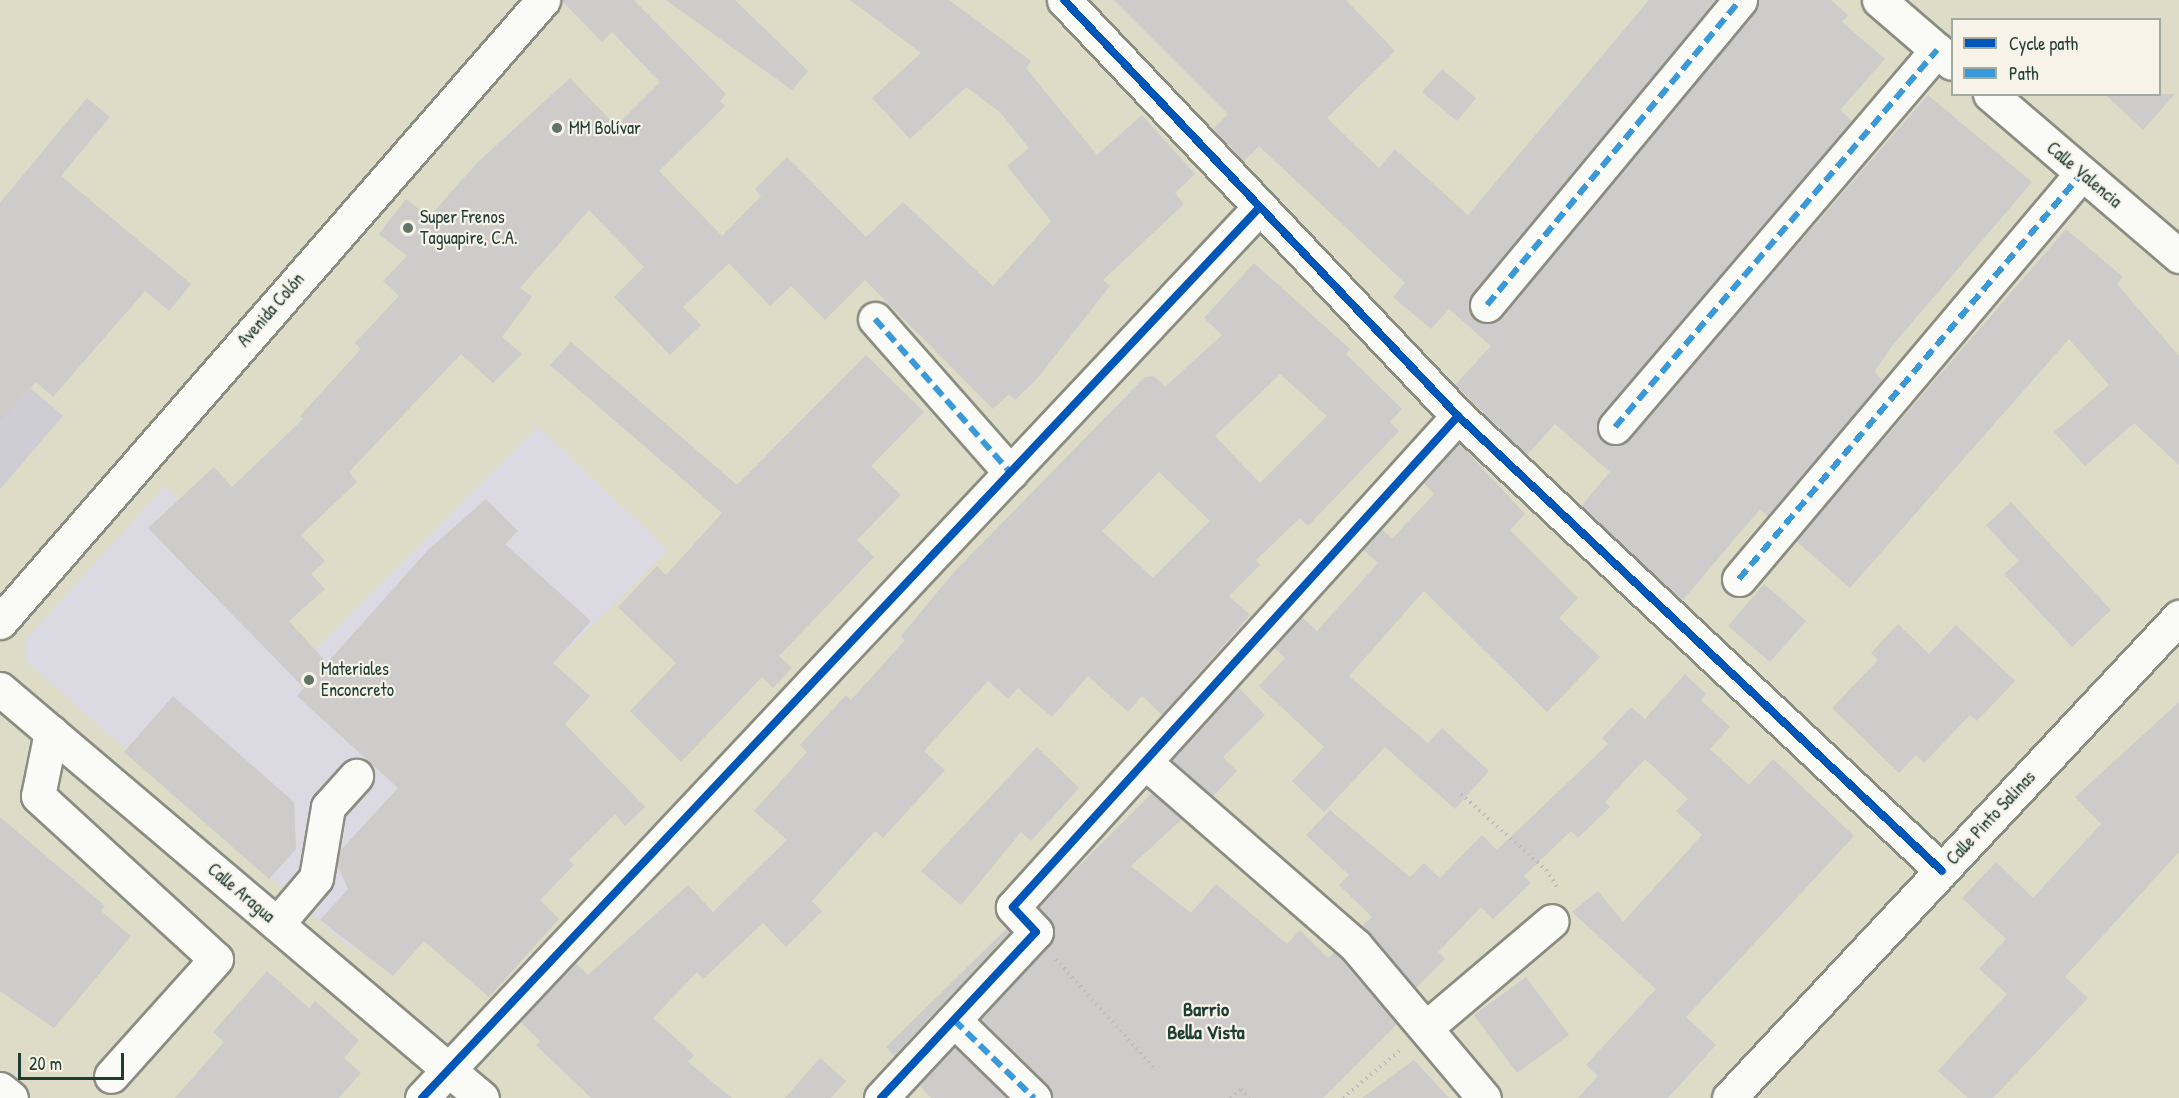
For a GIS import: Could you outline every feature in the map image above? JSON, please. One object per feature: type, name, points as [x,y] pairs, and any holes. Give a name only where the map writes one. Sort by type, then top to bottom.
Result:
[{"type":"street","name":"Avenida Colón","points":[[0,622],[543,0]]},
{"type":"street","points":[[1064,0],[1458,416],[1942,871]]},
{"type":"street","points":[[1487,305],[1740,0]]},
{"type":"street","points":[[1615,427],[1945,56],[1879,0]]},
{"type":"street","name":"Calle Valencia","points":[[1992,96],[2179,256]]},
{"type":"street","points":[[1739,579],[2082,173]]},
{"type":"street","points":[[422,1098],[1259,208]]},
{"type":"street","points":[[875,319],[1011,473]]},
{"type":"street","points":[[881,1098],[1036,932],[1013,907],[1458,416]]},
{"type":"street","name":"Calle Pinto Salinas","points":[[1738,1095],[1942,871],[2179,617]]},
{"type":"street","name":"Calle Aragua","points":[[0,689],[482,1098]]},
{"type":"street","points":[[51,732],[38,796],[216,959],[111,1076]]},
{"type":"street","points":[[1145,762],[1354,945],[1428,1026],[1484,1098]]},
{"type":"street","points":[[277,924],[316,878],[328,807],[356,776]]},
{"type":"street","points":[[1428,1026],[1552,921]]},
{"type":"street","points":[[954,1020],[1034,1098]]},
{"type":"street","points":[[0,1089],[11,1098]]},
{"type":"path","points":[[1461,794],[1546,870],[1560,901],[1552,921]]},
{"type":"path","points":[[1036,932],[1082,993],[1154,1068]]},
{"type":"path","points":[[1343,1098],[1428,1026]]},
{"type":"path","points":[[1230,1098],[1241,1089],[1249,1098]]},
{"type":"shaded area","points":[[0,362],[63,416],[0,489]]},
{"type":"shaded area","name":"Materiales Enconcreto","points":[[538,426],[668,550],[554,663],[590,696],[558,732],[546,734],[350,948],[26,661],[26,639],[165,486],[315,650]]},
{"type":"building","points":[[561,0],[634,0],[726,94],[720,101],[725,106],[659,171],[722,236],[761,196],[755,189],[787,157],[866,237],[903,202],[993,286],[1051,221],[1007,166],[1029,148],[1000,112],[966,87],[910,139],[872,98],[921,53],[850,0],[949,0],[1031,61],[1026,68],[1097,155],[1142,115],[1195,174],[1175,193],[1184,204],[1103,280],[1110,286],[1035,381],[1015,400],[1009,394],[993,409],[865,280],[825,320],[791,286],[770,306],[729,263],[683,307],[701,325],[670,355],[614,297],[644,267],[589,210],[520,288],[532,297],[502,337],[522,354],[493,383],[461,354],[349,472],[357,482],[301,535],[325,561],[311,574],[325,589],[289,621],[327,663],[428,550],[486,499],[518,531],[505,544],[591,621],[553,663],[590,696],[565,724],[645,807],[625,826],[615,814],[569,860],[574,865],[540,900],[559,919],[489,997],[424,941],[393,976],[320,920],[348,889],[337,864],[339,852],[398,788],[297,696],[304,688],[148,528],[214,467],[232,487],[303,419],[300,416],[361,349],[355,343],[399,296],[383,281],[407,256],[379,234],[406,199],[429,217],[478,162],[570,78],[616,126],[660,82],[612,32],[602,42]]},
{"type":"building","points":[[666,0],[735,0],[808,71],[792,90]]},
{"type":"building","points":[[1114,0],[1346,0],[1395,51],[1327,118],[1379,168],[1395,149],[1468,215],[1649,0],[1716,0],[1473,293],[1470,312],[1484,324],[1501,317],[1754,12],[1758,0],[1831,0],[1848,15],[1842,22],[1885,59],[1840,110],[1852,121],[1601,415],[1597,433],[1611,445],[1629,439],[1928,95],[2032,182],[1892,346],[1874,372],[1883,380],[1768,516],[1760,509],[1682,601],[1581,506],[1610,472],[1555,424],[1527,455],[1455,385],[1491,346],[1449,309],[1431,329],[1393,297],[1405,283],[1259,146],[1244,161],[1213,129],[1228,114]]},
{"type":"building","points":[[1442,69],[1476,98],[1457,121],[1422,92]]},
{"type":"building","points":[[2175,94],[2143,130],[2107,96]]},
{"type":"building","points":[[87,98],[110,117],[61,176],[191,284],[169,311],[145,291],[53,397],[36,382],[0,421],[0,203]]},
{"type":"building","points":[[2066,229],[2123,277],[2117,284],[2179,356],[2179,465],[2134,423],[2085,466],[2054,432],[2109,385],[2069,339],[1850,588],[1796,541]]},
{"type":"building","points":[[1254,263],[1350,349],[1346,354],[1402,409],[1390,422],[1399,431],[1308,526],[1300,518],[1256,560],[1260,565],[1229,596],[1250,615],[1162,715],[1142,696],[1128,712],[1088,676],[1052,717],[1018,688],[1008,699],[988,681],[924,751],[945,770],[883,838],[875,831],[812,901],[822,911],[786,947],[763,923],[703,979],[697,972],[653,1018],[694,1055],[688,1062],[732,1098],[591,1098],[536,1045],[540,1041],[520,1021],[575,963],[588,975],[688,885],[713,912],[787,840],[754,811],[807,752],[800,745],[846,695],[851,700],[905,640],[901,636],[954,572],[1145,377],[1154,376],[1165,387],[1222,335],[1204,318]],"holes":[[[1280,374],[1327,416],[1260,483],[1215,436]],[[1159,472],[1210,521],[1153,578],[1102,531]]]},
{"type":"building","points":[[571,342],[737,485],[866,355],[924,412],[871,466],[901,495],[857,540],[874,557],[779,656],[792,668],[773,688],[762,677],[681,762],[630,711],[676,663],[618,607],[657,566],[666,575],[722,513],[550,365]]},
{"type":"building","points":[[1459,443],[1525,514],[1510,530],[1578,598],[1559,618],[1600,657],[1547,712],[1424,591],[1349,676],[1428,743],[1442,728],[1489,771],[1455,809],[1385,747],[1324,812],[1292,781],[1324,747],[1259,686],[1285,658],[1274,647],[1302,617],[1317,631],[1378,563],[1363,550],[1382,529],[1392,539],[1434,494],[1423,482]]},
{"type":"building","points":[[2011,502],[2111,610],[2072,647],[2004,574],[2019,561],[1986,525]]},
{"type":"building","points":[[1764,584],[1806,621],[1770,662],[1728,626]]},
{"type":"building","points":[[1898,624],[1929,654],[1956,625],[2015,681],[1977,721],[1970,715],[1924,763],[1916,755],[1899,773],[1832,708],[1878,660],[1871,653]]},
{"type":"building","points":[[1685,674],[1706,694],[1701,700],[1730,727],[1710,749],[1749,785],[1773,759],[1854,836],[1686,1017],[1716,1045],[1668,1098],[1578,1098],[1598,1076],[1586,1065],[1656,989],[1572,912],[1598,891],[1623,922],[1702,835],[1676,811],[1688,799],[1645,759],[1605,802],[1610,807],[1578,838],[1571,831],[1524,876],[1531,883],[1493,919],[1481,907],[1438,952],[1445,959],[1416,988],[1362,926],[1372,917],[1339,885],[1349,875],[1306,835],[1330,810],[1410,877],[1424,863],[1440,878],[1482,835],[1497,850],[1608,744],[1602,738],[1631,707],[1645,719]]},
{"type":"building","points":[[1238,687],[1265,715],[1223,757],[1237,771],[1213,796],[1171,760]]},
{"type":"building","points":[[173,696],[294,802],[296,849],[269,879],[124,752]]},
{"type":"building","points":[[2179,702],[2179,852],[2065,977],[2088,998],[1993,1098],[1968,1098],[1938,1071],[2007,994],[1979,969],[2006,939],[1962,898],[1996,862],[2033,898],[2101,824],[2075,797]]},
{"type":"building","points":[[1037,747],[1079,788],[1031,841],[1021,832],[961,905],[921,871]]},
{"type":"building","points":[[1152,793],[1182,819],[1131,866],[1191,913],[1216,884],[1287,944],[1300,930],[1328,958],[1335,952],[1342,958],[1397,1024],[1323,1098],[1052,1098],[1047,1085],[980,1019],[1054,937],[1054,927],[1038,907]]},
{"type":"building","points":[[0,817],[105,906],[101,911],[131,936],[54,1028],[0,991]]},
{"type":"building","points":[[1007,928],[1010,932],[894,1056],[886,1047]]},
{"type":"building","points":[[267,971],[309,1008],[315,1001],[359,1040],[344,1058],[361,1073],[339,1098],[175,1098],[224,1042],[213,1032]]},
{"type":"building","points":[[1526,977],[1569,1035],[1517,1073],[1474,1015]]},
{"type":"building","points":[[955,1047],[1007,1098],[931,1098],[919,1084]]},
{"type":"building","points":[[820,1058],[846,1081],[831,1098],[785,1098]]},
{"type":"building","points":[[1414,1060],[1449,1098],[1362,1098]]},
{"type":"marked path","points":[[1487,305],[1740,0]]},
{"type":"marked path","points":[[1615,427],[1937,50]]},
{"type":"marked path","points":[[1739,579],[2082,173]]},
{"type":"marked path","points":[[875,319],[1011,473]]},
{"type":"marked path","points":[[954,1020],[1034,1098]]},
{"type":"cycle path","points":[[1064,0],[1458,416],[1942,871]]},
{"type":"cycle path","points":[[422,1098],[1259,208]]},
{"type":"cycle path","points":[[881,1098],[1036,932],[1013,907],[1458,416]]},
{"type":"place","name":"MM Bolívar","points":[[557,128]]},
{"type":"place","name":"Super Frenos Taguapire, C.A.","points":[[408,228]]},
{"type":"place","name":"Materiales Enconcreto","points":[[309,680]]},
{"type":"district","name":"Barrio Bella Vista","points":[[1206,1020]]}]
